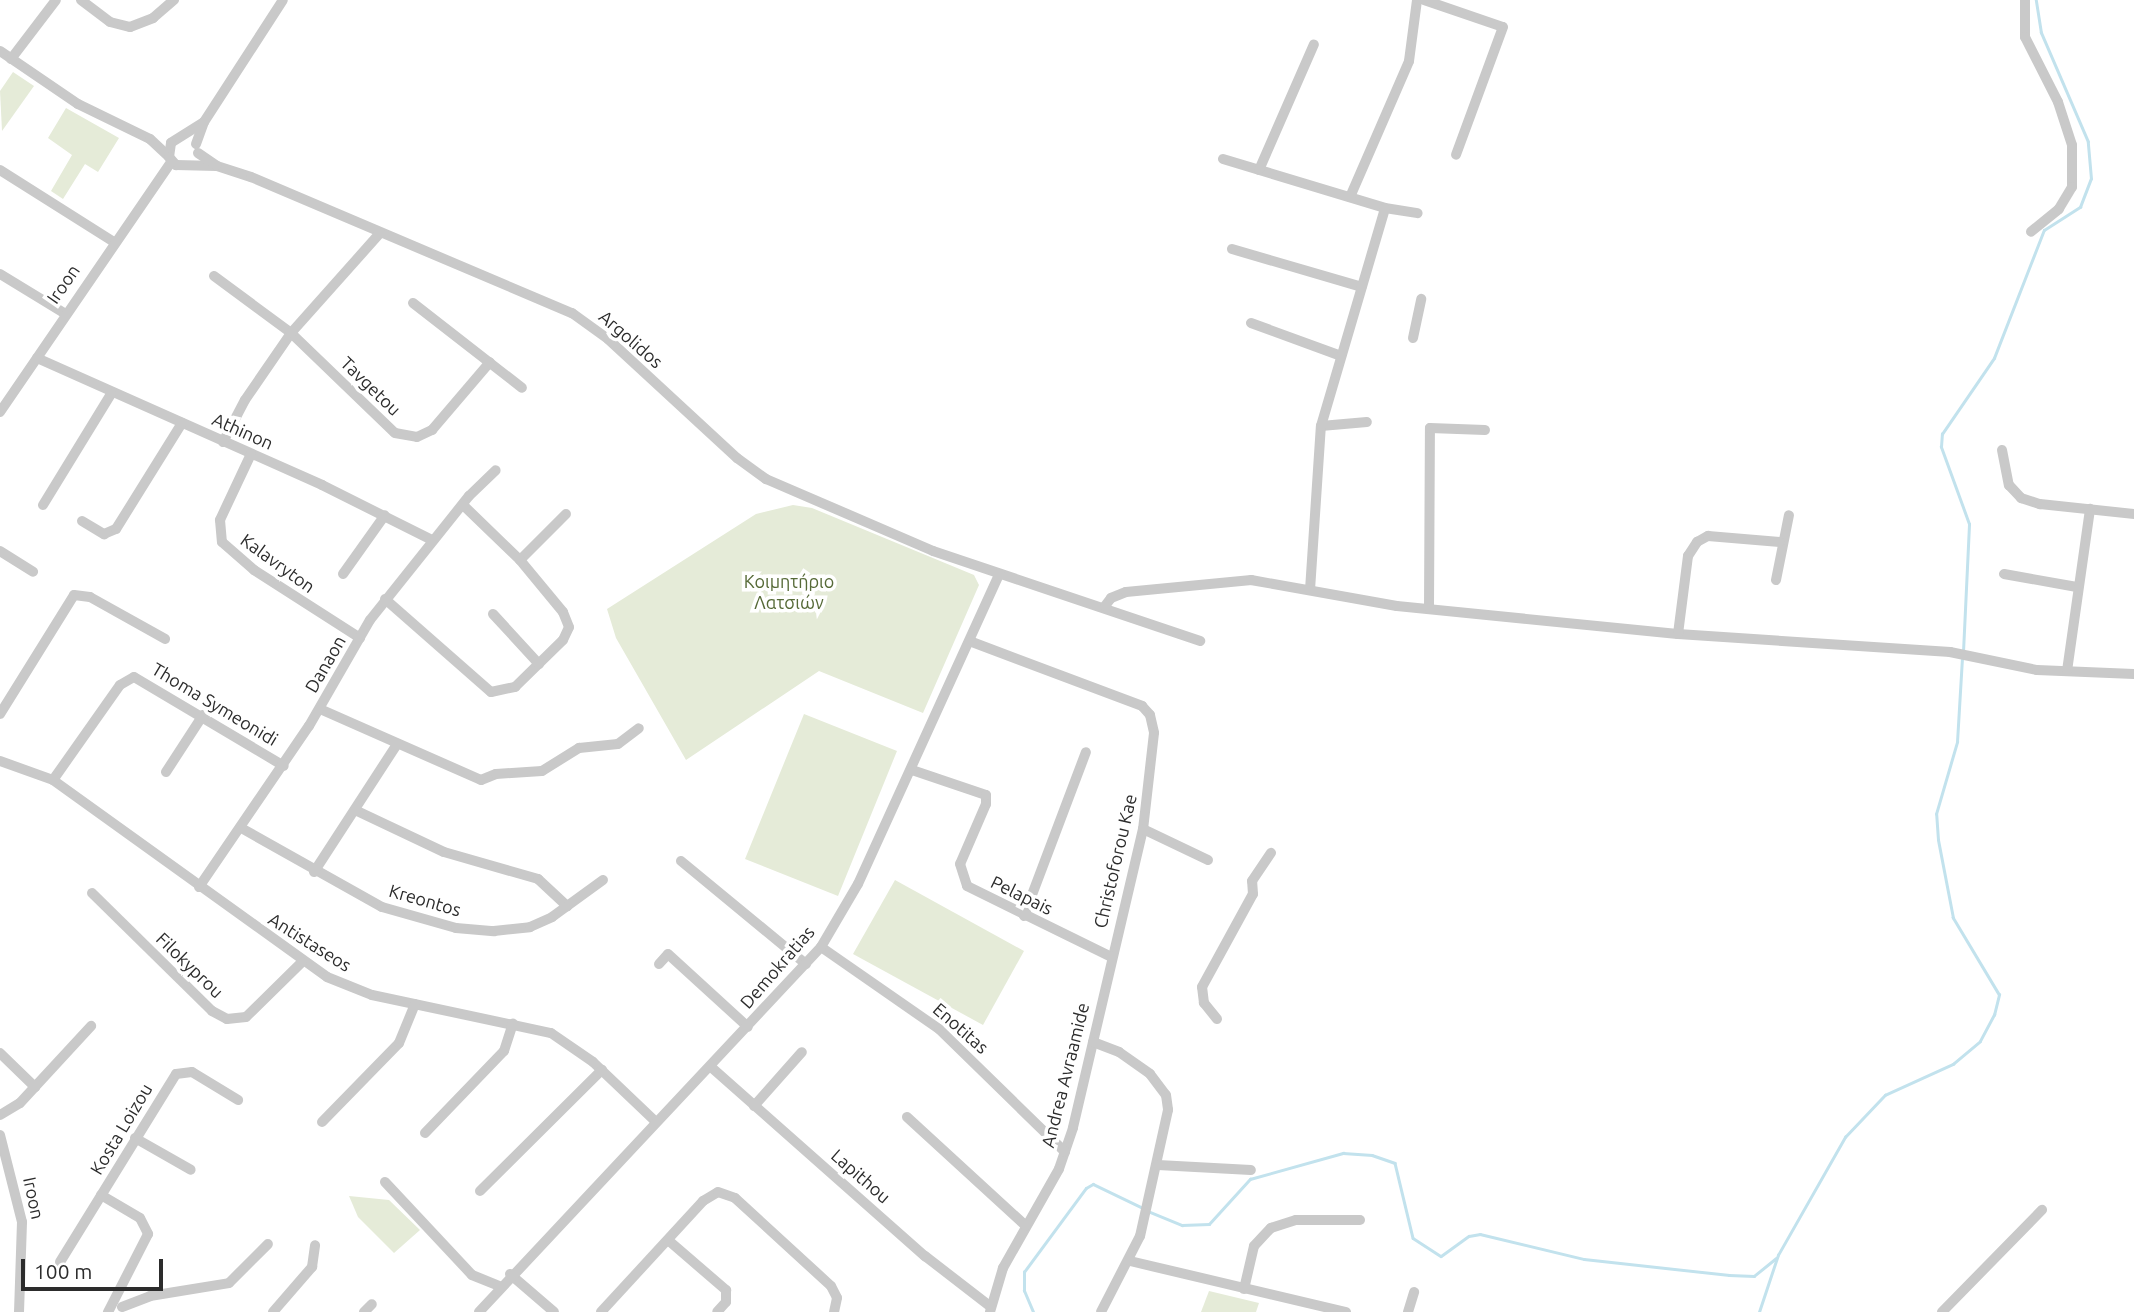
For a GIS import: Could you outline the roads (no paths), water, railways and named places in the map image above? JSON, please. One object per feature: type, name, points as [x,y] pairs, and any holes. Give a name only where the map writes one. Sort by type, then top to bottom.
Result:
[{"type":"street","points":[[11,59],[56,0]]},
{"type":"street","points":[[81,0],[110,22],[130,27],[153,18],[174,0]]},
{"type":"street","points":[[197,148],[204,122],[283,0]]},
{"type":"street","points":[[1350,197],[1409,61],[1417,0]]},
{"type":"street","points":[[1424,0],[1503,27],[1455,155]]},
{"type":"street","points":[[2025,0],[2025,37],[2058,102],[2072,145],[2072,187],[2059,209],[2031,232]]},
{"type":"street","points":[[1259,170],[1314,44]]},
{"type":"street","points":[[0,51],[78,104],[150,139],[178,163]]},
{"type":"street","points":[[150,139],[179,138],[204,122]]},
{"type":"street","points":[[178,163],[179,138]]},
{"type":"street","name":"Argolidos","points":[[179,138],[197,148],[217,166]]},
{"type":"street","name":"Iroon","points":[[0,412],[114,242],[162,181],[178,163],[197,148]]},
{"type":"street","points":[[1223,159],[1385,208],[1418,213]]},
{"type":"street","name":"Argolidos","points":[[178,163],[217,166],[572,313],[608,339],[726,449],[766,479],[933,551],[1105,606],[1200,641]]},
{"type":"street","points":[[0,170],[114,242]]},
{"type":"street","points":[[1310,590],[1321,426],[1385,208]]},
{"type":"street","points":[[223,442],[245,400],[292,333],[380,233]]},
{"type":"street","points":[[1232,249],[1362,287]]},
{"type":"street","points":[[0,274],[64,313]]},
{"type":"street","points":[[214,276],[292,333]]},
{"type":"street","points":[[1413,338],[1421,299]]},
{"type":"street","points":[[413,303],[522,388]]},
{"type":"street","points":[[1251,323],[1341,356]]},
{"type":"street","name":"Tavgetou","points":[[292,333],[395,433],[407,437],[422,436],[436,427],[490,362]]},
{"type":"street","name":"Athinon","points":[[37,358],[111,394],[386,515],[432,540]]},
{"type":"street","points":[[43,505],[111,394]]},
{"type":"street","points":[[1321,426],[1367,422]]},
{"type":"street","points":[[82,521],[104,534],[116,530],[182,424]]},
{"type":"street","points":[[1429,607],[1430,428],[1485,430]]},
{"type":"street","points":[[2002,450],[2009,485],[2021,498],[2040,505],[2134,513]]},
{"type":"street","name":"Kalavryton","points":[[251,454],[220,520],[224,545],[254,570],[360,638]]},
{"type":"street","name":"Danaon","points":[[199,887],[284,766],[385,599],[432,540],[496,470]]},
{"type":"street","points":[[385,599],[491,692],[510,691],[563,640],[569,627],[563,612],[520,559],[463,505]]},
{"type":"street","points":[[2067,671],[2090,509]]},
{"type":"street","points":[[520,559],[566,514]]},
{"type":"street","points":[[343,574],[386,515]]},
{"type":"street","points":[[1776,580],[1780,542],[1789,515]]},
{"type":"street","points":[[1678,634],[1688,556],[1697,542],[1708,536],[1780,542]]},
{"type":"street","points":[[0,551],[33,572]]},
{"type":"street","name":"Demokratias","points":[[479,1312],[510,1274],[711,1067],[821,947],[858,884],[972,642],[999,574]]},
{"type":"street","points":[[2004,574],[2077,587]]},
{"type":"street","points":[[1105,606],[1121,593],[1230,580],[1429,607],[1678,634],[1956,653],[2037,670],[2134,674]]},
{"type":"street","points":[[0,713],[74,595],[90,597],[165,639]]},
{"type":"street","points":[[493,614],[539,664]]},
{"type":"street","name":"Christoforou Kae","points":[[972,642],[1147,710],[1154,740],[1143,830],[1111,957]]},
{"type":"street","name":"Thoma Symeonidi","points":[[53,780],[128,678],[143,679],[284,766]]},
{"type":"street","points":[[320,709],[481,780],[496,774],[542,771],[579,748],[618,744],[639,728]]},
{"type":"street","points":[[166,772],[203,715]]},
{"type":"street","points":[[314,872],[397,744]]},
{"type":"street","points":[[1024,915],[1086,752]]},
{"type":"street","name":"Antistaseos","points":[[0,761],[53,780],[302,962],[350,988],[513,1023],[557,1036],[602,1070],[656,1122]]},
{"type":"street","name":"Pelapais","points":[[912,769],[986,795],[986,804],[961,860],[960,876],[971,890],[1111,957]]},
{"type":"street","points":[[355,810],[444,852],[538,879],[567,906]]},
{"type":"street","name":"Kreontos","points":[[243,828],[314,872],[393,911],[456,928],[522,929],[567,906],[603,880]]},
{"type":"street","points":[[1143,830],[1208,860]]},
{"type":"street","points":[[1217,1019],[1204,1003],[1202,988],[1253,894],[1252,881],[1271,853]]},
{"type":"street","points":[[681,861],[806,964]]},
{"type":"street","name":"Filokyprou","points":[[92,893],[212,1011],[227,1019],[246,1017],[302,962]]},
{"type":"street","name":"Enotitas","points":[[821,947],[939,1029],[1065,1152]]},
{"type":"street","points":[[659,964],[668,954],[748,1027]]},
{"type":"street","name":"Andrea Avraamide","points":[[991,1310],[1003,1268],[1065,1152],[1111,957]]},
{"type":"street","points":[[322,1122],[399,1043],[415,1004]]},
{"type":"street","points":[[425,1133],[504,1051],[513,1023]]},
{"type":"street","points":[[0,1115],[35,1087],[91,1026]]},
{"type":"street","points":[[1093,1042],[1131,1059],[1150,1074],[1166,1094],[1168,1116],[1158,1165],[1130,1261],[1101,1312]]},
{"type":"street","points":[[754,1106],[802,1052]]},
{"type":"street","points":[[0,1053],[35,1087]]},
{"type":"street","name":"Lapithou","points":[[711,1067],[925,1256],[991,1310]]},
{"type":"street","points":[[481,1191],[602,1070]]},
{"type":"street","name":"Kosta Loizou","points":[[60,1262],[135,1138],[181,1071],[192,1072],[238,1100]]},
{"type":"street","points":[[907,1117],[1026,1226]]},
{"type":"street","name":"Iroon","points":[[0,1135],[22,1222],[19,1312]]},
{"type":"street","points":[[135,1138],[191,1170]]},
{"type":"street","points":[[1158,1165],[1251,1170]]},
{"type":"street","points":[[385,1182],[472,1275],[499,1286]]},
{"type":"street","points":[[601,1312],[705,1199],[718,1192],[735,1198],[831,1286],[837,1298],[834,1312]]},
{"type":"street","points":[[101,1195],[138,1216],[148,1231],[118,1308]]},
{"type":"street","points":[[1942,1312],[2042,1210]]},
{"type":"street","points":[[1244,1289],[1254,1246],[1271,1228],[1296,1220],[1360,1220]]},
{"type":"street","points":[[668,1240],[726,1290],[726,1302],[717,1312]]},
{"type":"street","points":[[118,1308],[150,1296],[229,1283],[268,1244]]},
{"type":"street","points":[[273,1312],[312,1267],[315,1245]]},
{"type":"street","points":[[1130,1261],[1325,1310],[1346,1312]]},
{"type":"street","points":[[510,1274],[554,1312]]},
{"type":"street","points":[[1408,1312],[1414,1292]]},
{"type":"waterway","points":[[1963,652],[1969,524],[1941,447],[1942,434],[1994,358],[2044,230],[2080,207],[2091,179],[2088,142],[2041,33],[2036,0]]},
{"type":"waterway","points":[[1759,1312],[1778,1255],[1845,1137],[1885,1095],[1953,1064],[1980,1041],[1994,1015],[1999,995],[1953,918],[1938,840],[1936,814],[1957,742],[1962,658]]},
{"type":"waterway","points":[[1150,1212],[1182,1225],[1209,1224],[1250,1179],[1343,1153],[1372,1155],[1395,1163],[1413,1238],[1441,1256],[1469,1236],[1480,1234],[1584,1259],[1729,1275],[1754,1276],[1776,1258]]},
{"type":"waterway","points":[[1033,1312],[1024,1291],[1024,1272],[1086,1188],[1093,1184],[1141,1207]]},
{"type":"park label","name":"Κοιμητήριο Λατσιών","points":[[789,592]]}]
